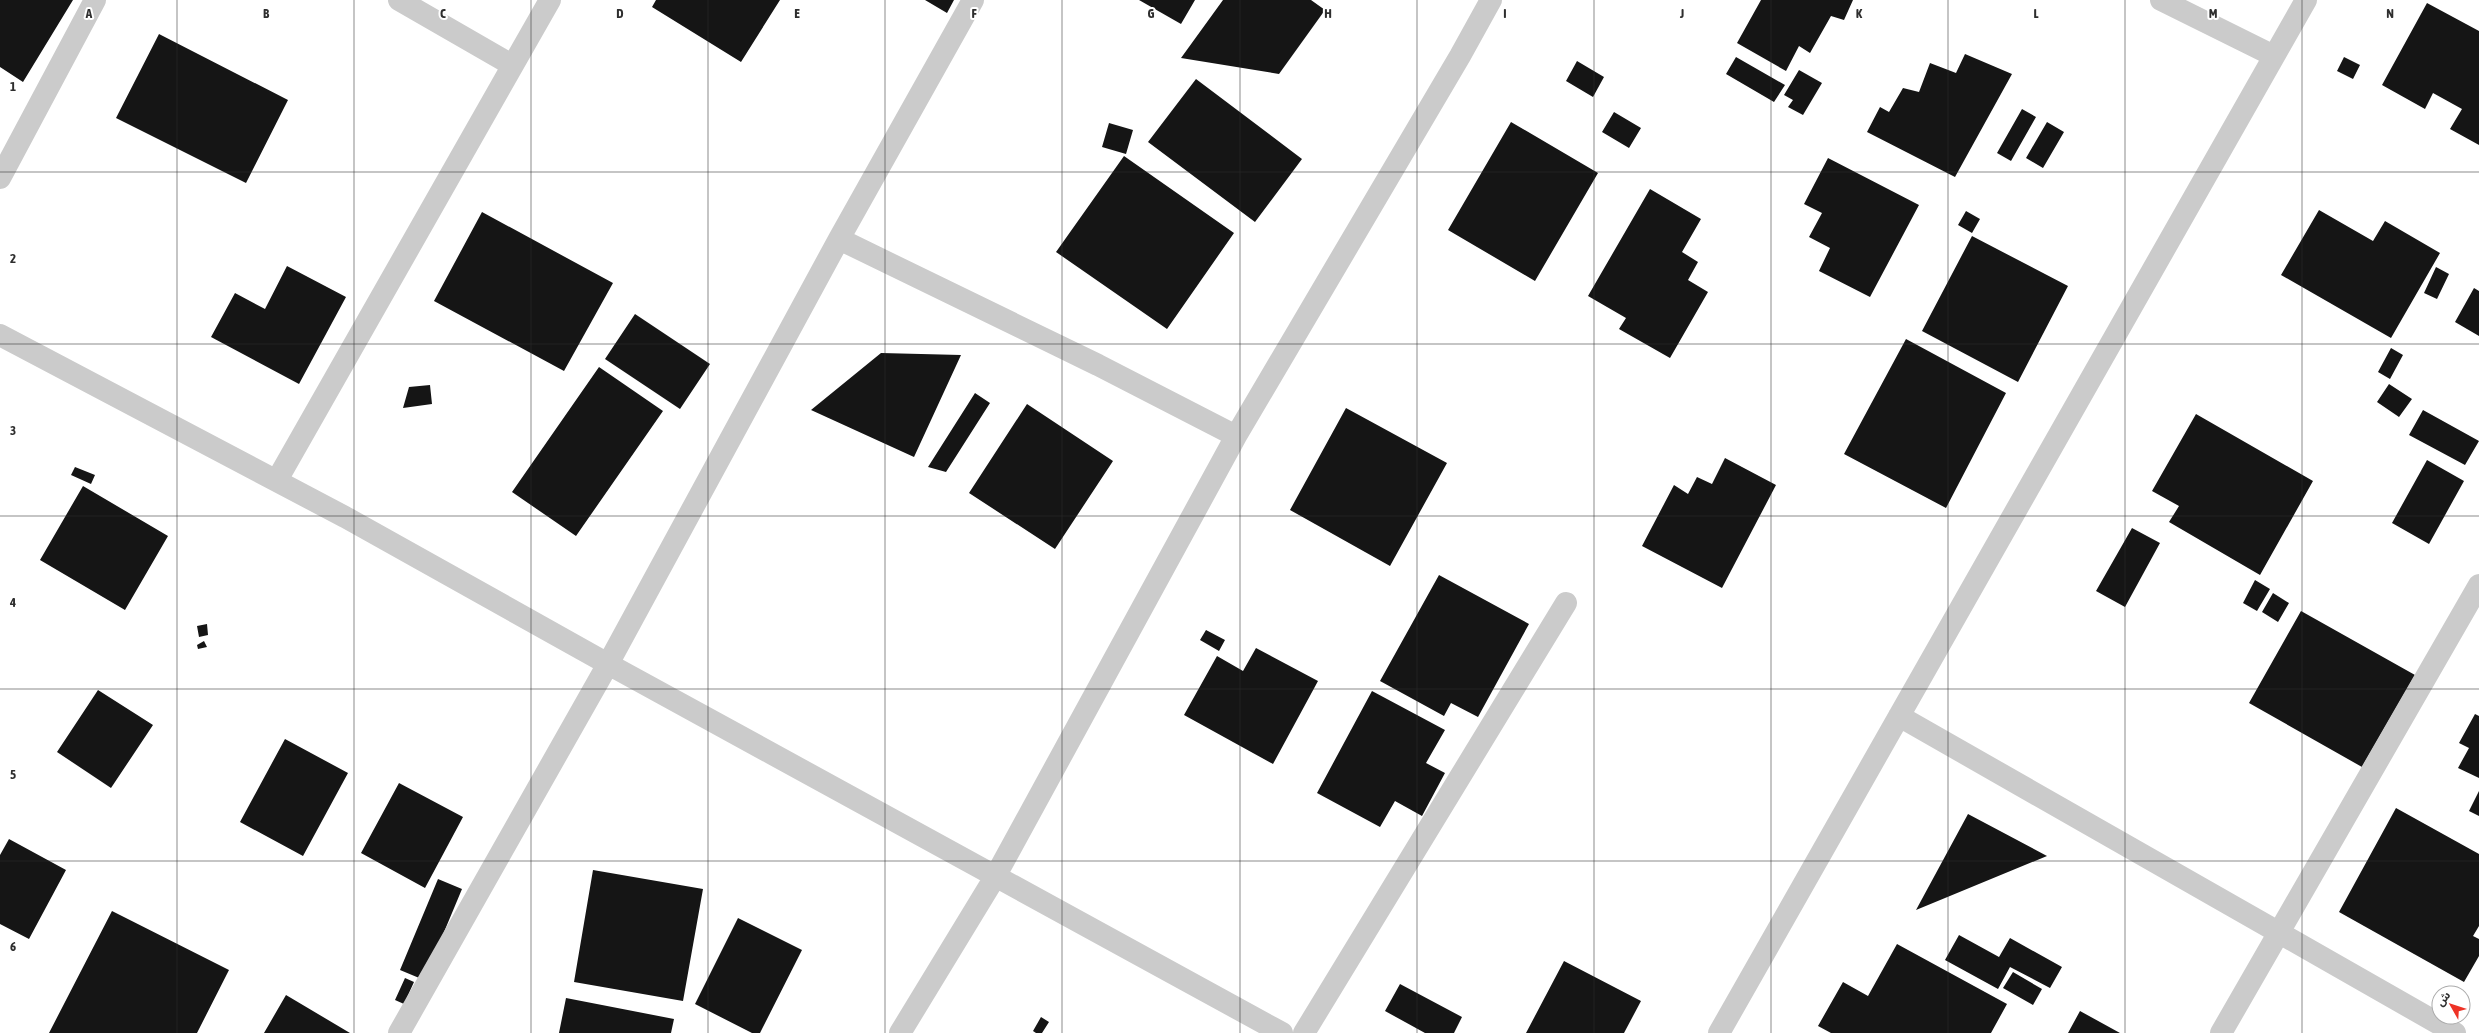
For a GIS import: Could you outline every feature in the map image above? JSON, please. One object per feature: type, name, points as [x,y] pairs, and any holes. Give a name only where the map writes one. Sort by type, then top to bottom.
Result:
[{"type":"street","points":[[0,178],[95,0]]},
{"type":"street","points":[[399,0],[512,64]]},
{"type":"street","points":[[277,480],[512,64],[550,0]]},
{"type":"street","points":[[399,1033],[608,664],[839,238],[973,0]]},
{"type":"street","points":[[900,1033],[995,877],[1236,436],[1460,56],[1491,0]]},
{"type":"street","points":[[2161,0],[2274,56]]},
{"type":"street","points":[[1719,1033],[2306,0]]},
{"type":"street","points":[[839,238],[1098,365],[1236,436]]},
{"type":"street","points":[[0,335],[277,480],[995,877],[1282,1033]]},
{"type":"street","points":[[2221,1033],[2479,585]]},
{"type":"street","points":[[1304,1033],[1566,602]]},
{"type":"street","points":[[1899,716],[2455,1033]]},
{"type":"building","points":[[0,0],[73,0],[23,82],[0,67]]},
{"type":"building","points":[[656,0],[780,0],[741,62],[652,7]]},
{"type":"building","points":[[925,0],[954,0],[947,13]]},
{"type":"building","points":[[1139,0],[1195,0],[1181,24]]},
{"type":"building","points":[[1223,0],[1311,0],[1325,10],[1279,74],[1181,58]]},
{"type":"building","points":[[1761,0],[1853,0],[1844,20],[1831,16],[1810,53],[1799,46],[1786,71],[1737,43]]},
{"type":"building","points":[[2427,3],[2479,31],[2479,145],[2450,129],[2462,109],[2433,93],[2425,109],[2382,85]]},
{"type":"building","points":[[159,34],[288,100],[246,183],[116,118]]},
{"type":"building","points":[[1965,54],[2012,74],[1955,177],[1867,132],[1880,107],[1889,112],[1903,88],[1919,92],[1930,63],[1956,73]]},
{"type":"building","points":[[1736,57],[1785,85],[1774,102],[1726,74]]},
{"type":"building","points":[[2344,57],[2360,65],[2353,79],[2337,71]]},
{"type":"building","points":[[1577,61],[1604,77],[1593,97],[1566,81]]},
{"type":"building","points":[[1799,70],[1822,83],[1803,115],[1788,107],[1793,100],[1784,95]]},
{"type":"building","points":[[1196,79],[1302,159],[1255,222],[1148,142]]},
{"type":"building","points":[[2022,109],[2036,117],[2011,161],[1997,153]]},
{"type":"building","points":[[1614,112],[1641,128],[1629,148],[1602,132]]},
{"type":"building","points":[[1511,122],[1598,173],[1535,281],[1448,230]]},
{"type":"building","points":[[2047,122],[2064,132],[2043,168],[2026,158]]},
{"type":"building","points":[[1109,123],[1133,130],[1126,154],[1102,147]]},
{"type":"building","points":[[1124,156],[1234,233],[1167,329],[1056,252]]},
{"type":"building","points":[[1828,158],[1919,205],[1870,297],[1819,271],[1830,248],[1809,237],[1822,213],[1804,204]]},
{"type":"building","points":[[1650,189],[1701,219],[1682,252],[1698,262],[1688,280],[1708,292],[1670,358],[1619,329],[1626,318],[1588,296]]},
{"type":"building","points":[[2319,210],[2373,241],[2385,221],[2440,253],[2391,338],[2281,275]]},
{"type":"building","points":[[1966,211],[1980,219],[1972,233],[1958,225]]},
{"type":"building","points":[[482,212],[613,283],[564,371],[434,301]]},
{"type":"building","points":[[1972,236],[2068,286],[2018,382],[1922,331]]},
{"type":"building","points":[[287,266],[346,297],[299,384],[211,337],[235,293],[265,309]]},
{"type":"building","points":[[2436,267],[2449,274],[2437,299],[2424,293]]},
{"type":"building","points":[[2474,288],[2479,291],[2479,336],[2455,322]]},
{"type":"building","points":[[635,314],[710,364],[680,409],[605,359]]},
{"type":"building","points":[[1906,339],[2006,393],[1946,508],[1844,454]]},
{"type":"building","points":[[2391,348],[2403,355],[2390,379],[2378,372]]},
{"type":"building","points":[[881,353],[961,355],[914,457],[811,410]]},
{"type":"building","points":[[599,367],[663,411],[576,536],[512,492]]},
{"type":"building","points":[[2389,384],[2412,399],[2399,417],[2377,402]]},
{"type":"building","points":[[430,385],[432,404],[403,408],[409,387]]},
{"type":"building","points":[[975,393],[990,403],[946,472],[928,467]]},
{"type":"building","points":[[1027,404],[1113,461],[1055,549],[969,493]]},
{"type":"building","points":[[1346,408],[1447,463],[1390,566],[1290,510]]},
{"type":"building","points":[[2423,410],[2479,441],[2465,465],[2409,435]]},
{"type":"building","points":[[2196,414],[2313,481],[2260,575],[2169,522],[2179,506],[2152,491]]},
{"type":"building","points":[[1725,458],[1776,485],[1722,588],[1642,546],[1674,485],[1688,494],[1697,477],[1712,484]]},
{"type":"building","points":[[2427,460],[2464,481],[2429,544],[2392,523]]},
{"type":"building","points":[[75,467],[95,475],[91,484],[71,475]]},
{"type":"building","points":[[83,486],[168,536],[125,610],[40,560]]},
{"type":"building","points":[[2132,528],[2160,543],[2125,607],[2096,591]]},
{"type":"building","points":[[1439,575],[1529,624],[1478,717],[1451,703],[1444,716],[1380,681]]},
{"type":"building","points":[[2255,580],[2270,589],[2257,611],[2243,603]]},
{"type":"building","points":[[2273,593],[2289,603],[2278,622],[2262,612]]},
{"type":"building","points":[[2301,611],[2415,675],[2362,767],[2249,703]]},
{"type":"building","points":[[207,624],[208,635],[199,637],[197,626]]},
{"type":"building","points":[[1206,630],[1225,640],[1219,651],[1200,640]]},
{"type":"building","points":[[204,641],[207,647],[198,649],[197,645]]},
{"type":"building","points":[[1256,648],[1318,681],[1273,764],[1184,715],[1217,656],[1243,671]]},
{"type":"building","points":[[98,690],[153,725],[111,788],[57,752]]},
{"type":"building","points":[[1372,691],[1445,730],[1426,763],[1445,773],[1422,816],[1395,801],[1380,827],[1317,793]]},
{"type":"building","points":[[2475,714],[2479,716],[2479,778],[2458,768],[2469,748],[2459,743]]},
{"type":"building","points":[[285,739],[348,773],[303,856],[240,822]]},
{"type":"building","points":[[399,783],[463,817],[425,888],[361,853]]},
{"type":"building","points":[[2479,791],[2479,816],[2469,811]]},
{"type":"building","points":[[2396,808],[2479,854],[2479,926],[2473,936],[2479,939],[2479,956],[2464,982],[2339,912]]},
{"type":"building","points":[[1968,814],[2047,856],[1916,910]]},
{"type":"building","points":[[9,839],[66,870],[29,939],[0,924],[0,855]]},
{"type":"building","points":[[593,870],[703,889],[683,1001],[574,982]]},
{"type":"building","points":[[438,879],[462,889],[424,980],[400,970]]},
{"type":"building","points":[[112,911],[229,970],[197,1033],[49,1033]]},
{"type":"building","points":[[738,918],[802,950],[760,1033],[752,1033],[695,1004]]},
{"type":"building","points":[[1959,935],[1999,957],[2010,938],[2062,967],[2050,988],[2010,967],[1998,989],[1945,960]]},
{"type":"building","points":[[1897,944],[2007,1004],[1991,1033],[1831,1033],[1818,1026],[1843,982],[1868,996]]},
{"type":"building","points":[[1564,961],[1641,1001],[1624,1033],[1526,1033]]},
{"type":"building","points":[[2013,972],[2042,989],[2033,1005],[2003,988]]},
{"type":"building","points":[[405,978],[414,982],[404,1004],[395,1000]]},
{"type":"building","points":[[1400,984],[1462,1017],[1454,1033],[1425,1033],[1385,1011]]},
{"type":"building","points":[[286,995],[350,1033],[264,1033]]},
{"type":"building","points":[[566,998],[674,1019],[671,1033],[559,1033]]},
{"type":"building","points":[[2080,1011],[2120,1033],[2068,1033]]},
{"type":"building","points":[[1041,1017],[1049,1022],[1042,1033],[1036,1033],[1033,1031]]}]
